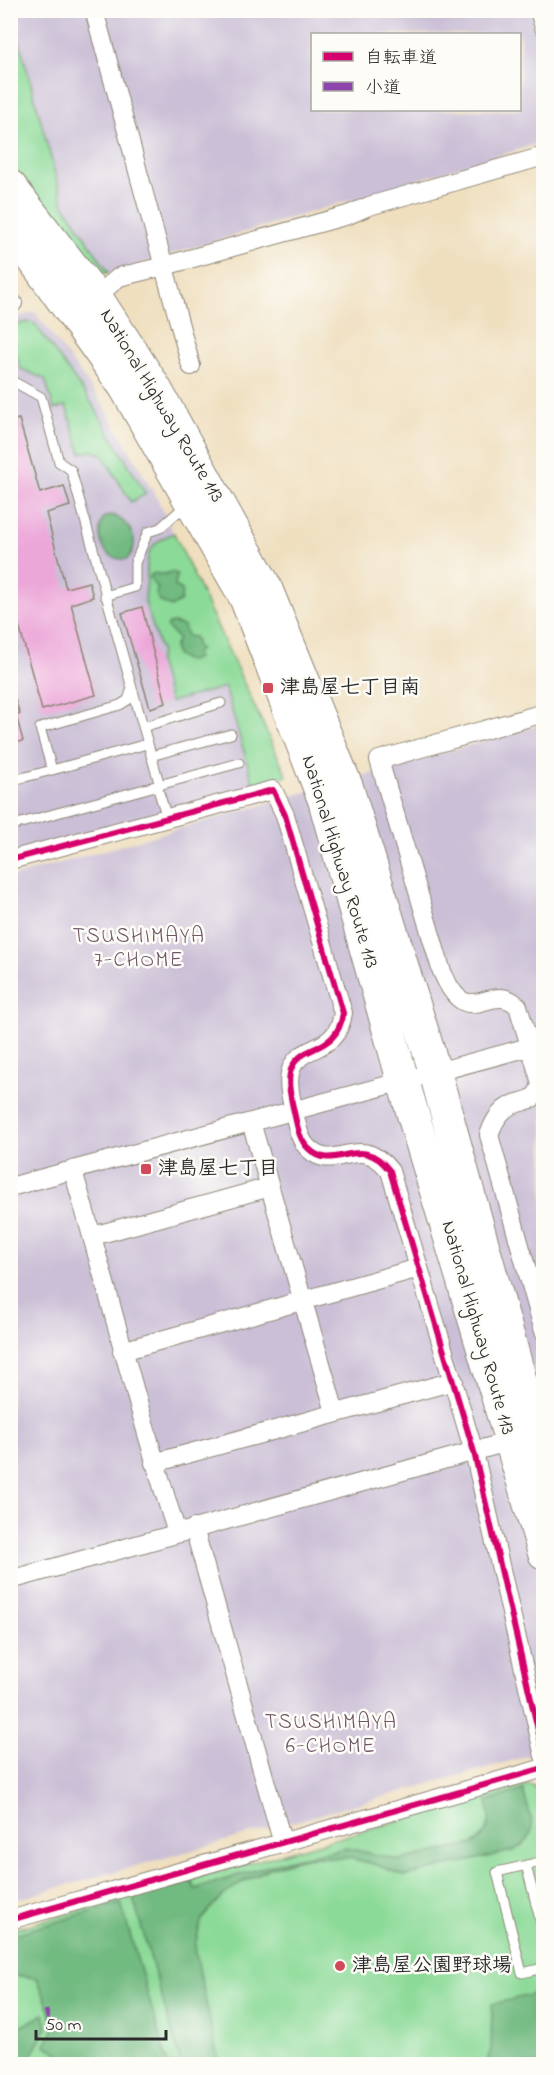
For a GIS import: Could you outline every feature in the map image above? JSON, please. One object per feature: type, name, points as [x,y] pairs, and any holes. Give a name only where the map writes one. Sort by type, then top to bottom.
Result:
[{"type":"highway","name":"National Highway Route 113","points":[[10,186],[96,297],[154,386],[265,586],[347,787],[435,1072],[470,1250]]},
{"type":"highway","name":"National Highway Route 113","points":[[10,227],[125,387],[245,597],[324,800],[404,1081],[470,1250],[530,1436],[543,1465]]},
{"type":"highway","name":"National Highway Route 113","points":[[530,1436],[543,1553]]},
{"type":"street","points":[[94,10],[192,366]]},
{"type":"street","points":[[539,10],[543,27]]},
{"type":"street","points":[[96,297],[119,277],[348,215],[369,206],[543,156]]},
{"type":"street","points":[[543,713],[379,760],[448,987],[458,1000],[469,1004],[502,996],[511,999],[518,1006],[537,1045],[541,1083],[539,1092],[534,1098],[503,1110],[489,1135],[543,1331]]},
{"type":"street","points":[[10,860],[273,790],[285,814],[343,1013],[341,1026],[331,1038],[317,1049],[301,1056],[292,1067],[289,1085],[300,1136],[304,1145],[321,1157],[333,1158],[358,1151],[373,1155],[384,1162],[390,1171],[474,1452],[543,1756]]},
{"type":"street","points":[[10,1187],[537,1045]]},
{"type":"street","points":[[251,1122],[335,1412]]},
{"type":"street","points":[[73,1171],[93,1236],[154,1464],[186,1530],[284,1844]]},
{"type":"street","points":[[93,1236],[270,1187]]},
{"type":"street","points":[[122,1351],[420,1268]]},
{"type":"street","points":[[154,1464],[335,1412],[454,1381]]},
{"type":"street","points":[[10,1580],[530,1436]]},
{"type":"street","points":[[10,1920],[284,1844],[543,1768]]},
{"type":"lane","points":[[10,383],[14,382],[41,397],[59,462],[71,470],[167,818]]},
{"type":"lane","points":[[105,596],[135,587],[135,563],[148,532],[160,528],[190,501]]},
{"type":"lane","points":[[52,770],[40,728],[120,705],[128,700],[132,688]]},
{"type":"lane","points":[[143,727],[221,703]]},
{"type":"lane","points":[[151,756],[231,734]]},
{"type":"lane","points":[[10,781],[147,744]]},
{"type":"lane","points":[[10,826],[239,763]]},
{"type":"lane","points":[[543,1861],[497,1872],[522,1973],[543,1968]]},
{"type":"lane","points":[[526,1865],[543,1935]]},
{"type":"shaded area","points":[[11,10],[543,11],[543,142],[109,273],[63,203],[19,40],[11,36]]},
{"type":"shaded area","points":[[35,312],[102,403],[157,498],[287,776],[11,854],[10,319]]},
{"type":"shaded area","points":[[543,724],[543,1752],[11,1901],[11,877]]},
{"type":"green space","points":[[10,36],[19,40],[63,203],[109,273],[95,273],[11,170]]},
{"type":"green space","points":[[28,322],[35,324],[93,405],[146,494],[131,502],[102,454],[93,451],[81,453],[66,406],[54,409],[45,379],[21,369],[16,353],[11,355],[11,326]]},
{"type":"green space","points":[[112,515],[124,522],[132,533],[134,546],[127,559],[112,556],[103,547],[100,533],[103,518]]},
{"type":"green space","points":[[174,533],[287,776],[254,786],[225,687],[170,702],[158,662],[161,652],[145,599],[150,552],[158,542]]},
{"type":"green space","points":[[171,572],[177,574],[175,586],[182,590],[181,601],[171,607],[159,601],[156,593],[158,587],[154,585],[150,577],[152,574]]},
{"type":"green space","points":[[174,623],[184,626],[187,636],[194,637],[196,640],[196,646],[200,649],[196,653],[197,658],[186,660],[176,655],[174,647],[178,639],[167,627]]},
{"type":"green space","points":[[530,1784],[543,1792],[543,2064],[11,2064],[11,1930]]},
{"type":"green space","points":[[523,1790],[531,1817],[531,1833],[522,1845],[512,1851],[404,1876],[380,1866],[350,1858],[310,1857],[268,1869],[239,1884],[219,1899],[202,1919],[195,1944],[219,2064],[181,2064],[133,1898],[192,1882],[195,1889],[290,1859],[347,1848],[399,1860],[473,1844],[483,1835],[488,1825],[487,1801]]},
{"type":"green space","points":[[121,1903],[168,2064],[77,2064],[45,2045],[54,2029],[50,2011],[37,1978],[11,1975],[11,1935]]},
{"type":"green space","points":[[543,1992],[543,2064],[486,2064],[491,2049],[492,2004]]},
{"type":"green space","points":[[44,2014],[47,2028],[26,2064],[11,2064],[11,2032]]},
{"type":"building","points":[[19,419],[40,493],[64,486],[70,506],[46,513],[66,588],[89,582],[93,597],[71,604],[96,695],[42,710],[15,611],[10,612],[10,601],[12,601],[10,595],[10,421]]},
{"type":"building","points":[[142,607],[166,703],[150,708],[122,613]]},
{"type":"building","points":[[10,685],[20,714],[16,715],[23,741],[10,744]]},
{"type":"marked path","points":[[46,2010],[51,2030]]},
{"type":"cycle path","points":[[10,860],[273,790],[285,815],[343,1013],[340,1026],[334,1035],[327,1042],[297,1059],[292,1067],[289,1078],[297,1127],[309,1149],[319,1156],[329,1158],[357,1153],[368,1154],[378,1159],[390,1171],[474,1452],[544,1756]]},
{"type":"cycle path","points":[[10,1920],[544,1768]]},
{"type":"place","name":"津島屋七丁目南","points":[[268,688]]},
{"type":"place","name":"津島屋七丁目","points":[[146,1169]]},
{"type":"place","name":"津島屋公園野球場","points":[[340,1966]]},
{"type":"district","name":"TSUSHIMAYA 7-CHOME","points":[[139,949]]},
{"type":"district","name":"TSUSHIMAYA 6-CHOME","points":[[331,1735]]}]
